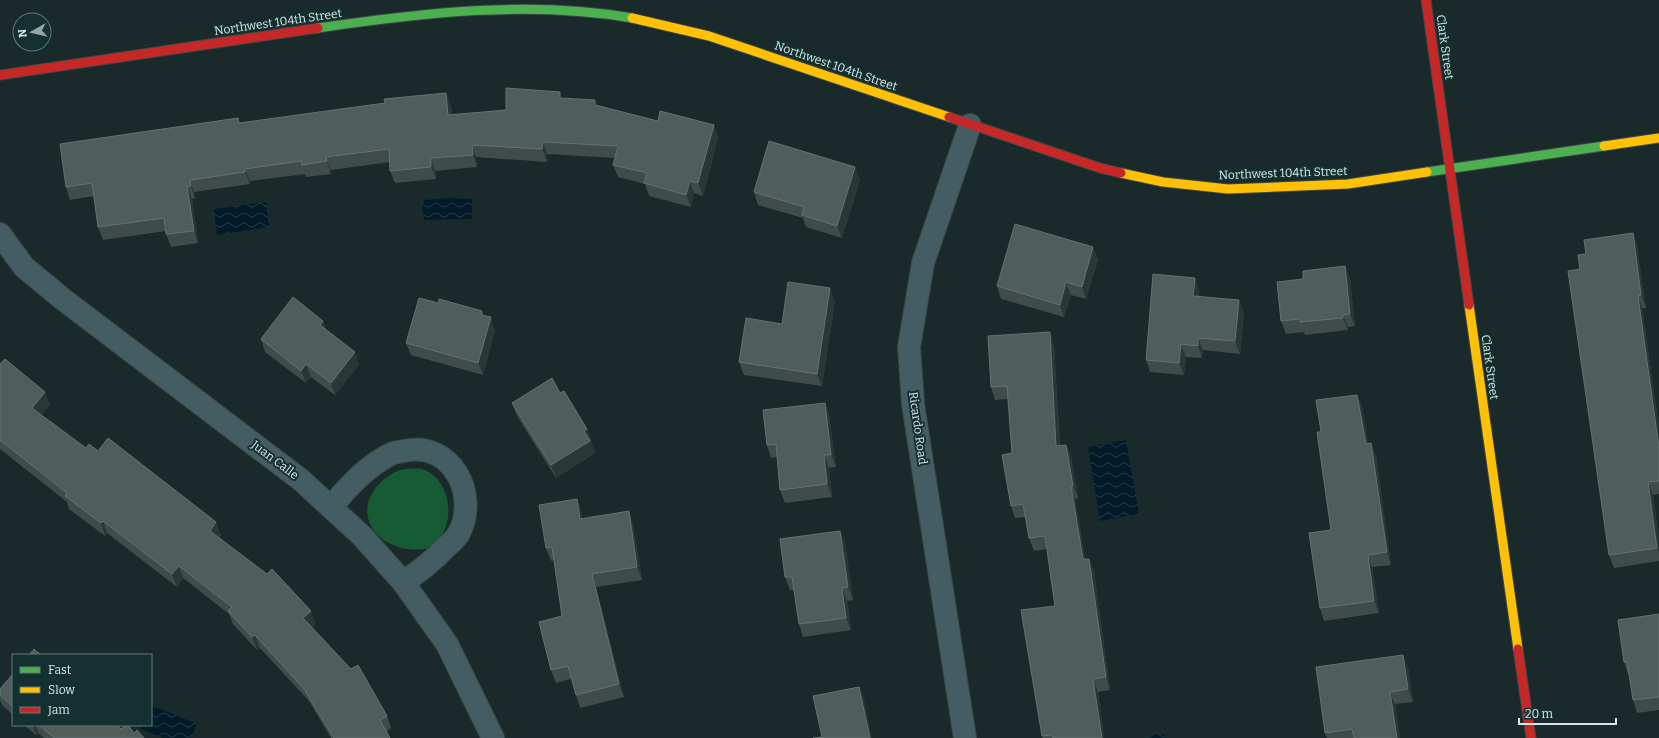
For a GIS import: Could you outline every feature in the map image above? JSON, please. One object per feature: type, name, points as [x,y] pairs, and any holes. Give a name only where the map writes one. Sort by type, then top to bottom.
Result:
[{"type":"street","name":"Clark Street","points":[[1426,0],[1530,738]]},
{"type":"street","name":"Northwest 104th Street","points":[[0,75],[416,14],[482,7],[556,4],[615,14],[709,36],[1100,168],[1163,182],[1228,189],[1348,184],[1659,138]]},
{"type":"street","name":"Ricardo Road","points":[[964,738],[914,404],[909,347],[923,263],[970,125]]},
{"type":"street","name":"Juan Calle","points":[[0,234],[24,267],[301,480],[362,536],[403,582],[447,644],[493,738]]},
{"type":"street","points":[[331,507],[354,480],[390,454],[416,448],[437,453],[457,471],[465,491],[465,514],[458,536],[429,565],[403,582]]},
{"type":"green space","points":[[404,469],[422,469],[432,475],[440,483],[446,494],[448,517],[445,529],[439,539],[430,547],[425,549],[409,549],[386,541],[377,534],[371,525],[368,515],[368,505],[372,494],[380,483],[391,474]]},
{"type":"water","points":[[449,198],[472,199],[472,219],[424,220],[422,209],[424,200]]},
{"type":"water","points":[[266,202],[269,227],[217,235],[214,209]]},
{"type":"water","points":[[1126,440],[1139,514],[1100,521],[1088,447]]},
{"type":"water","points":[[152,705],[197,724],[191,738],[163,738],[139,728],[140,726],[152,726]]},
{"type":"water","points":[[1157,733],[1164,735],[1166,738],[1147,738],[1151,734]]},
{"type":"building","points":[[506,88],[560,92],[560,98],[595,100],[595,105],[658,121],[660,111],[714,125],[698,183],[690,181],[686,195],[644,183],[647,173],[613,165],[618,146],[543,142],[542,149],[472,145],[473,155],[431,158],[431,167],[390,171],[389,149],[326,157],[327,161],[302,165],[301,161],[245,169],[245,172],[190,180],[191,186],[187,186],[194,231],[166,234],[164,218],[98,227],[92,183],[66,187],[60,144],[238,118],[239,123],[385,103],[384,99],[446,93],[448,115],[506,110]]},
{"type":"building","points":[[769,141],[855,167],[837,226],[802,215],[804,207],[754,192]]},
{"type":"building","points":[[1015,224],[1093,247],[1082,287],[1066,282],[1060,305],[997,286]]},
{"type":"building","points":[[1633,233],[1641,295],[1638,296],[1659,448],[1659,481],[1648,482],[1657,548],[1609,555],[1568,271],[1580,269],[1578,255],[1586,254],[1584,240]]},
{"type":"building","points":[[1345,266],[1350,314],[1343,315],[1343,318],[1300,322],[1300,319],[1281,321],[1277,282],[1303,279],[1303,271]]},
{"type":"building","points":[[1153,274],[1195,278],[1193,296],[1239,300],[1235,341],[1198,338],[1198,346],[1181,344],[1179,363],[1146,360]]},
{"type":"building","points":[[788,282],[830,288],[817,374],[739,362],[746,318],[782,324]]},
{"type":"building","points":[[293,297],[323,321],[320,325],[355,352],[331,383],[306,364],[301,371],[261,339]]},
{"type":"building","points":[[419,298],[438,303],[439,299],[482,311],[481,315],[491,317],[478,363],[406,343]]},
{"type":"building","points":[[1050,332],[1056,446],[1066,445],[1083,559],[1089,559],[1106,677],[1093,679],[1102,738],[1053,738],[1052,735],[1042,736],[1021,610],[1055,606],[1045,536],[1029,538],[1023,504],[1011,506],[1002,455],[1012,453],[1007,386],[991,387],[988,336]]},
{"type":"building","points":[[5,359],[45,392],[32,408],[86,448],[89,444],[98,451],[108,438],[216,522],[210,531],[267,574],[272,569],[311,611],[303,618],[351,669],[358,665],[387,716],[380,720],[390,738],[334,738],[304,689],[255,635],[252,637],[228,611],[232,607],[179,566],[172,574],[103,521],[101,523],[65,496],[67,493],[0,440],[0,364]]},
{"type":"building","points":[[552,378],[560,393],[564,391],[587,429],[584,431],[590,441],[551,465],[512,403]]},
{"type":"building","points":[[1357,395],[1366,444],[1371,443],[1387,552],[1368,555],[1374,601],[1320,608],[1309,533],[1331,530],[1317,432],[1321,432],[1316,400]]},
{"type":"building","points":[[825,403],[831,455],[824,455],[827,484],[780,490],[776,444],[767,445],[763,410]]},
{"type":"building","points":[[577,499],[580,519],[629,511],[637,567],[592,574],[619,684],[576,695],[568,666],[551,670],[539,622],[562,616],[552,547],[546,548],[539,505]]},
{"type":"building","points":[[840,531],[848,587],[842,588],[846,618],[799,624],[792,577],[785,577],[780,539]]},
{"type":"building","points":[[1659,614],[1659,697],[1633,700],[1627,661],[1624,662],[1618,620]]},
{"type":"building","points":[[34,649],[40,654],[30,654]]},
{"type":"building","points":[[1403,655],[1408,689],[1390,692],[1397,738],[1354,738],[1352,729],[1325,733],[1316,667]]},
{"type":"building","points":[[12,675],[12,706],[0,695],[0,689]]},
{"type":"building","points":[[859,687],[870,738],[813,738],[822,737],[813,696]]},
{"type":"building","points":[[40,726],[118,726],[121,729],[125,726],[129,726],[134,733],[137,730],[144,738],[54,738]]},
{"type":"traffic: fast","points":[[318,28],[435,13],[514,9],[554,10],[632,18]]},
{"type":"traffic: fast","points":[[1427,172],[1604,146]]},
{"type":"traffic: slow","points":[[632,18],[709,36],[949,117]]},
{"type":"traffic: slow","points":[[1604,146],[1659,138]]},
{"type":"traffic: slow","points":[[1121,173],[1163,182],[1228,189],[1348,184],[1427,172]]},
{"type":"traffic: slow","points":[[1469,305],[1518,649]]},
{"type":"traffic: jam","points":[[1426,0],[1469,305]]},
{"type":"traffic: jam","points":[[0,75],[318,28]]},
{"type":"traffic: jam","points":[[949,117],[1100,168],[1121,173]]},
{"type":"traffic: jam","points":[[1518,649],[1531,738]]}]
